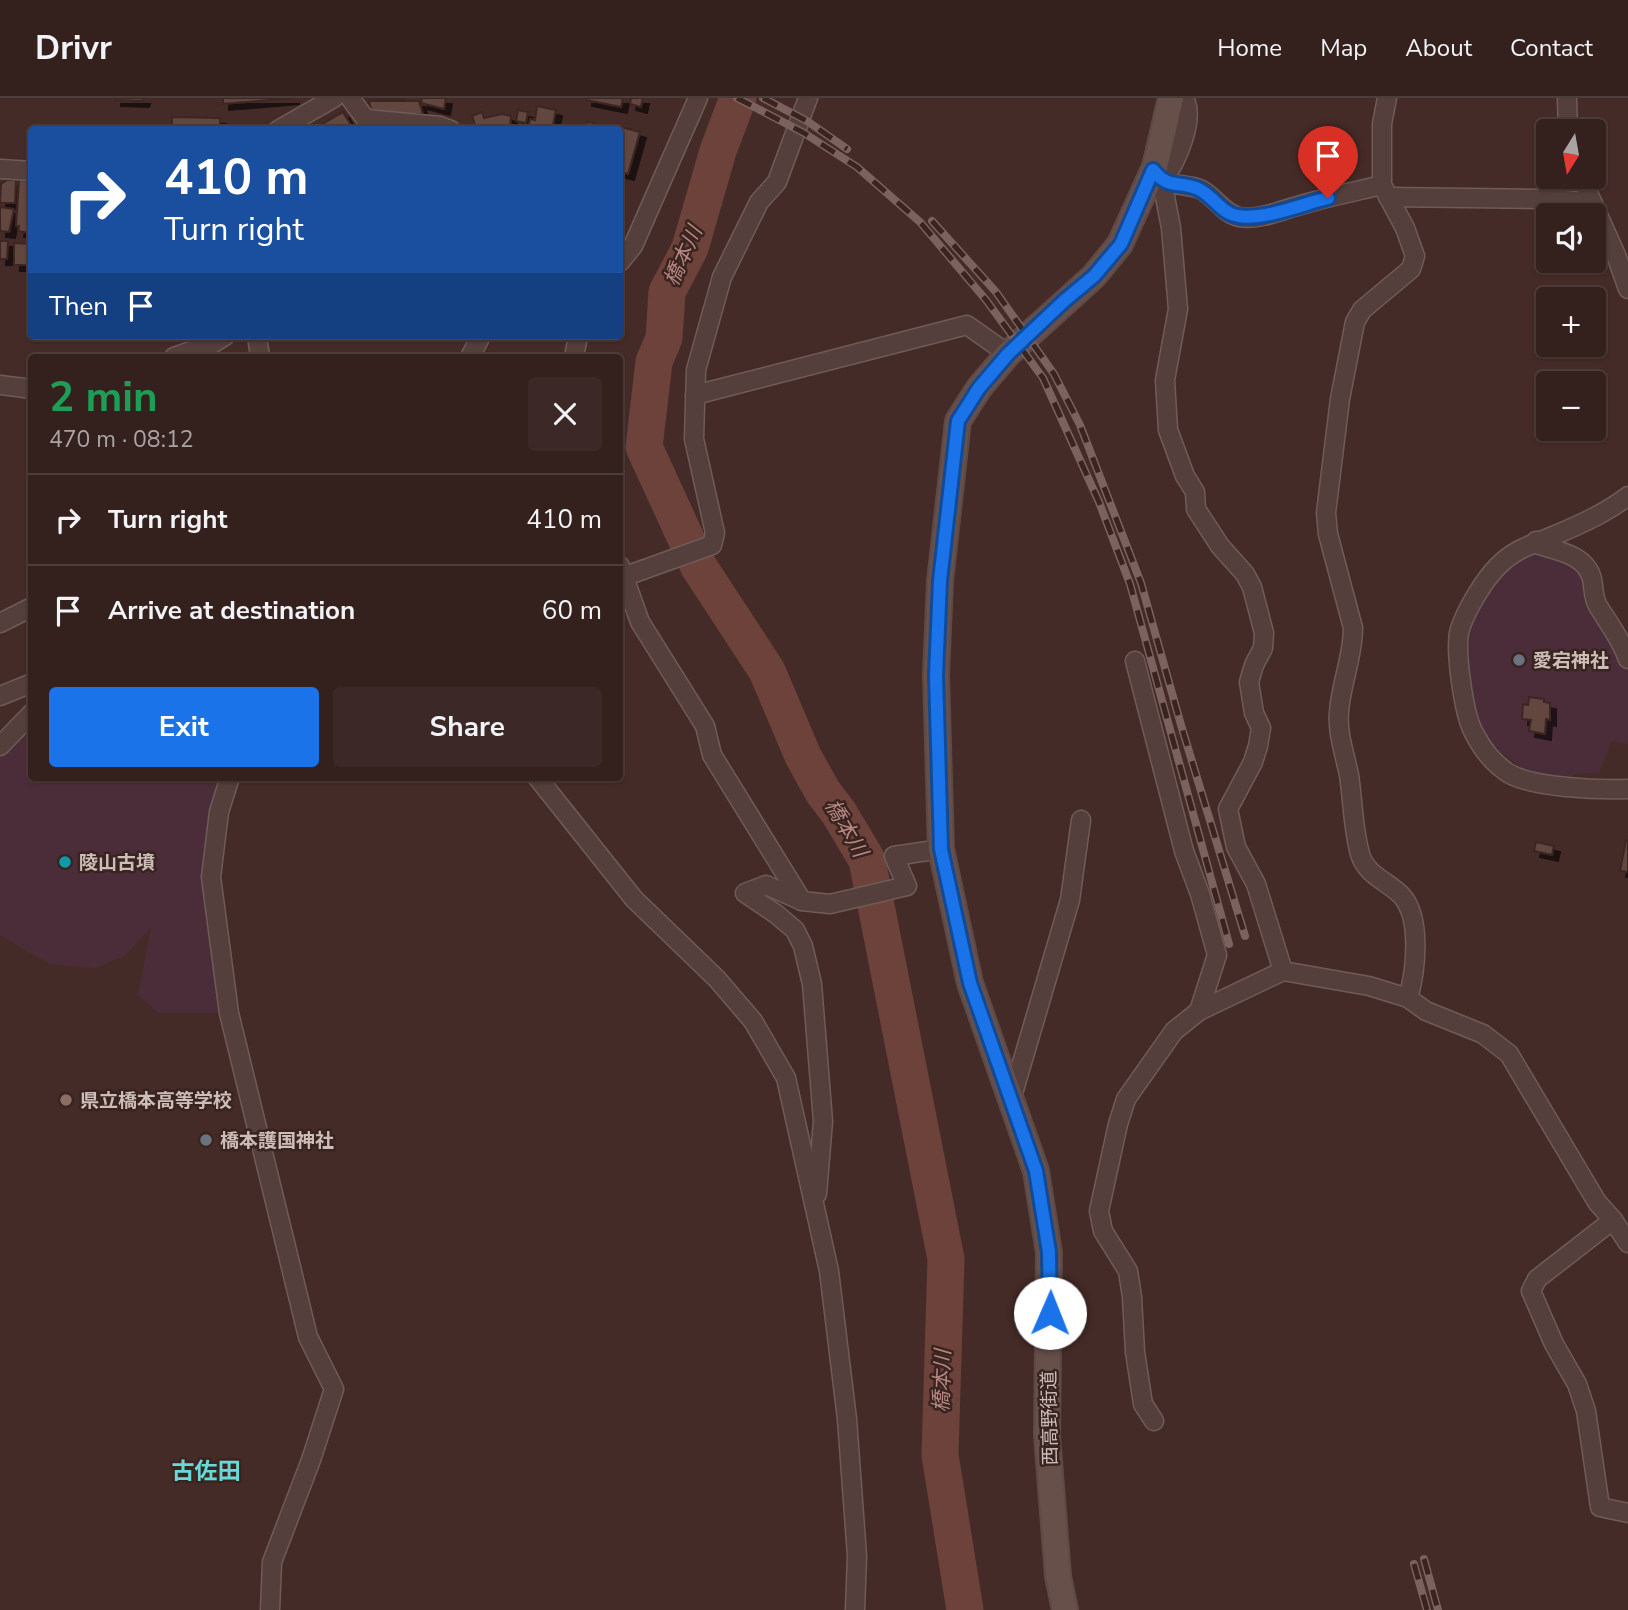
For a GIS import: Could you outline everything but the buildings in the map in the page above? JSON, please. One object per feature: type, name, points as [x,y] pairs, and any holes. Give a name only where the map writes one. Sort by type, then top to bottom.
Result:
[{"type":"street","points":[[285,126],[334,98]]},
{"type":"street","points":[[350,98],[370,125],[440,126]]},
{"type":"street","points":[[623,258],[633,246],[698,98]]},
{"type":"street","points":[[623,571],[712,545],[715,533],[694,439],[696,370],[722,277],[753,213],[777,182],[808,98]]},
{"type":"street","name":"西高野街道","points":[[1065,1610],[1058,1576],[1047,1436],[1049,1252],[1036,1171],[970,983],[941,849],[937,648],[940,581],[958,421],[979,388],[1008,354],[1094,276],[1121,244],[1157,175],[1171,98]]},
{"type":"street","points":[[1157,175],[1173,167],[1187,123],[1188,112],[1184,98]]},
{"type":"street","points":[[1387,98],[1382,124],[1385,191],[1405,228],[1415,256],[1411,269],[1362,310],[1355,322],[1340,399],[1326,513],[1328,534],[1353,628],[1353,643],[1339,719],[1352,811],[1360,856],[1365,867],[1400,894],[1408,903],[1414,920],[1415,956],[1408,998]]},
{"type":"street","points":[[1567,98],[1568,119]]},
{"type":"street","points":[[0,169],[28,171]]},
{"type":"street","points":[[1157,175],[1178,186],[1188,185],[1209,193],[1227,213],[1240,217],[1385,191],[1592,203],[1586,189]]},
{"type":"street","points":[[1157,175],[1171,228],[1178,309],[1165,380],[1168,430],[1185,476],[1195,492],[1196,509],[1252,587],[1264,634],[1263,648],[1249,682],[1254,713],[1261,728],[1258,746],[1253,762],[1228,809],[1236,847],[1256,884],[1283,971]]},
{"type":"street","points":[[1606,233],[1628,289]]},
{"type":"street","points":[[695,395],[967,325],[1008,354]]},
{"type":"street","points":[[183,354],[219,340]]},
{"type":"street","points":[[0,386],[28,390]]},
{"type":"street","points":[[1628,496],[1592,519],[1526,544],[1498,566],[1479,592],[1459,631],[1462,691],[1472,731],[1493,762],[1521,778],[1600,790],[1628,789]]},
{"type":"street","points":[[1536,541],[1539,545],[1576,557],[1586,566],[1592,576],[1595,601],[1617,633],[1628,659]]},
{"type":"street","points":[[623,577],[640,622],[705,726],[712,755],[802,901]]},
{"type":"street","points":[[0,623],[28,609]]},
{"type":"street","points":[[1135,661],[1184,851],[1200,894],[1217,955],[1199,1011]]},
{"type":"street","points":[[0,696],[28,686]]},
{"type":"street","points":[[0,746],[28,717]]},
{"type":"street","points":[[229,781],[219,811],[211,877],[229,1013],[308,1336],[334,1389],[311,1460],[272,1562],[270,1610]]},
{"type":"street","points":[[540,781],[634,899],[717,979],[753,1021],[786,1079],[829,1271],[847,1419],[857,1556],[855,1610]]},
{"type":"street","points":[[1012,1100],[1070,900],[1081,820]]},
{"type":"street","points":[[815,1208],[823,1121],[809,971],[803,946],[795,930],[745,893],[766,885],[802,901],[830,904],[907,886],[894,856],[941,849]]},
{"type":"street","points":[[1154,1421],[1143,1404],[1135,1352],[1128,1271],[1102,1231],[1099,1211],[1125,1099],[1174,1031],[1199,1011],[1283,971],[1369,986],[1408,998],[1426,1011],[1483,1034],[1509,1054],[1597,1202],[1628,1242]]},
{"type":"street","points":[[1613,1220],[1537,1279],[1531,1291],[1554,1344],[1577,1384],[1586,1411],[1600,1507],[1628,1513]]},
{"type":"shaded area","points":[[1559,189],[1578,189],[1581,197],[1559,194]]},
{"type":"shaded area","points":[[1527,545],[1575,559],[1628,665],[1628,744],[1611,742],[1599,773],[1576,774],[1568,779],[1545,778],[1524,770],[1476,732],[1463,631],[1479,598],[1488,595],[1496,587],[1491,580]]},
{"type":"shaded area","points":[[28,716],[28,781],[229,781],[211,876],[229,1013],[159,1013],[138,995],[151,927],[125,956],[95,968],[49,964],[0,935],[0,746]]},
{"type":"waterway","name":"橋本川","points":[[738,98],[718,151],[690,248],[667,292],[664,338],[654,362],[644,447],[699,567],[767,671],[803,756],[867,860],[946,1259],[940,1455],[965,1610]]},
{"type":"railway","points":[[737,98],[804,133],[857,167],[920,222],[986,300],[1043,378],[1099,502],[1130,584],[1229,944]]},
{"type":"railway","points":[[763,98],[807,121],[847,149]]},
{"type":"railway","points":[[932,221],[996,292],[1054,374],[1080,425],[1141,583],[1245,936]]},
{"type":"railway","points":[[1424,1559],[1438,1610]]},
{"type":"railway","points":[[1414,1564],[1427,1610]]},
{"type":"place","name":"愛宕神社","points":[[1519,660]]},
{"type":"place","name":"陵山古墳","points":[[65,862]]},
{"type":"place","name":"県立橋本高等学校","points":[[66,1100]]},
{"type":"place","name":"橋本護国神社","points":[[206,1140]]},
{"type":"district","name":"古佐田","points":[[206,1471]]},
{"type":"route","points":[[1050,1313],[1049,1252],[1036,1171],[970,983],[941,849],[936,675],[940,581],[958,421],[979,388],[1008,354],[1094,276],[1121,244],[1153,170],[1162,181],[1178,186],[1188,185],[1209,193],[1227,213],[1240,217],[1262,215],[1328,198]]}]
